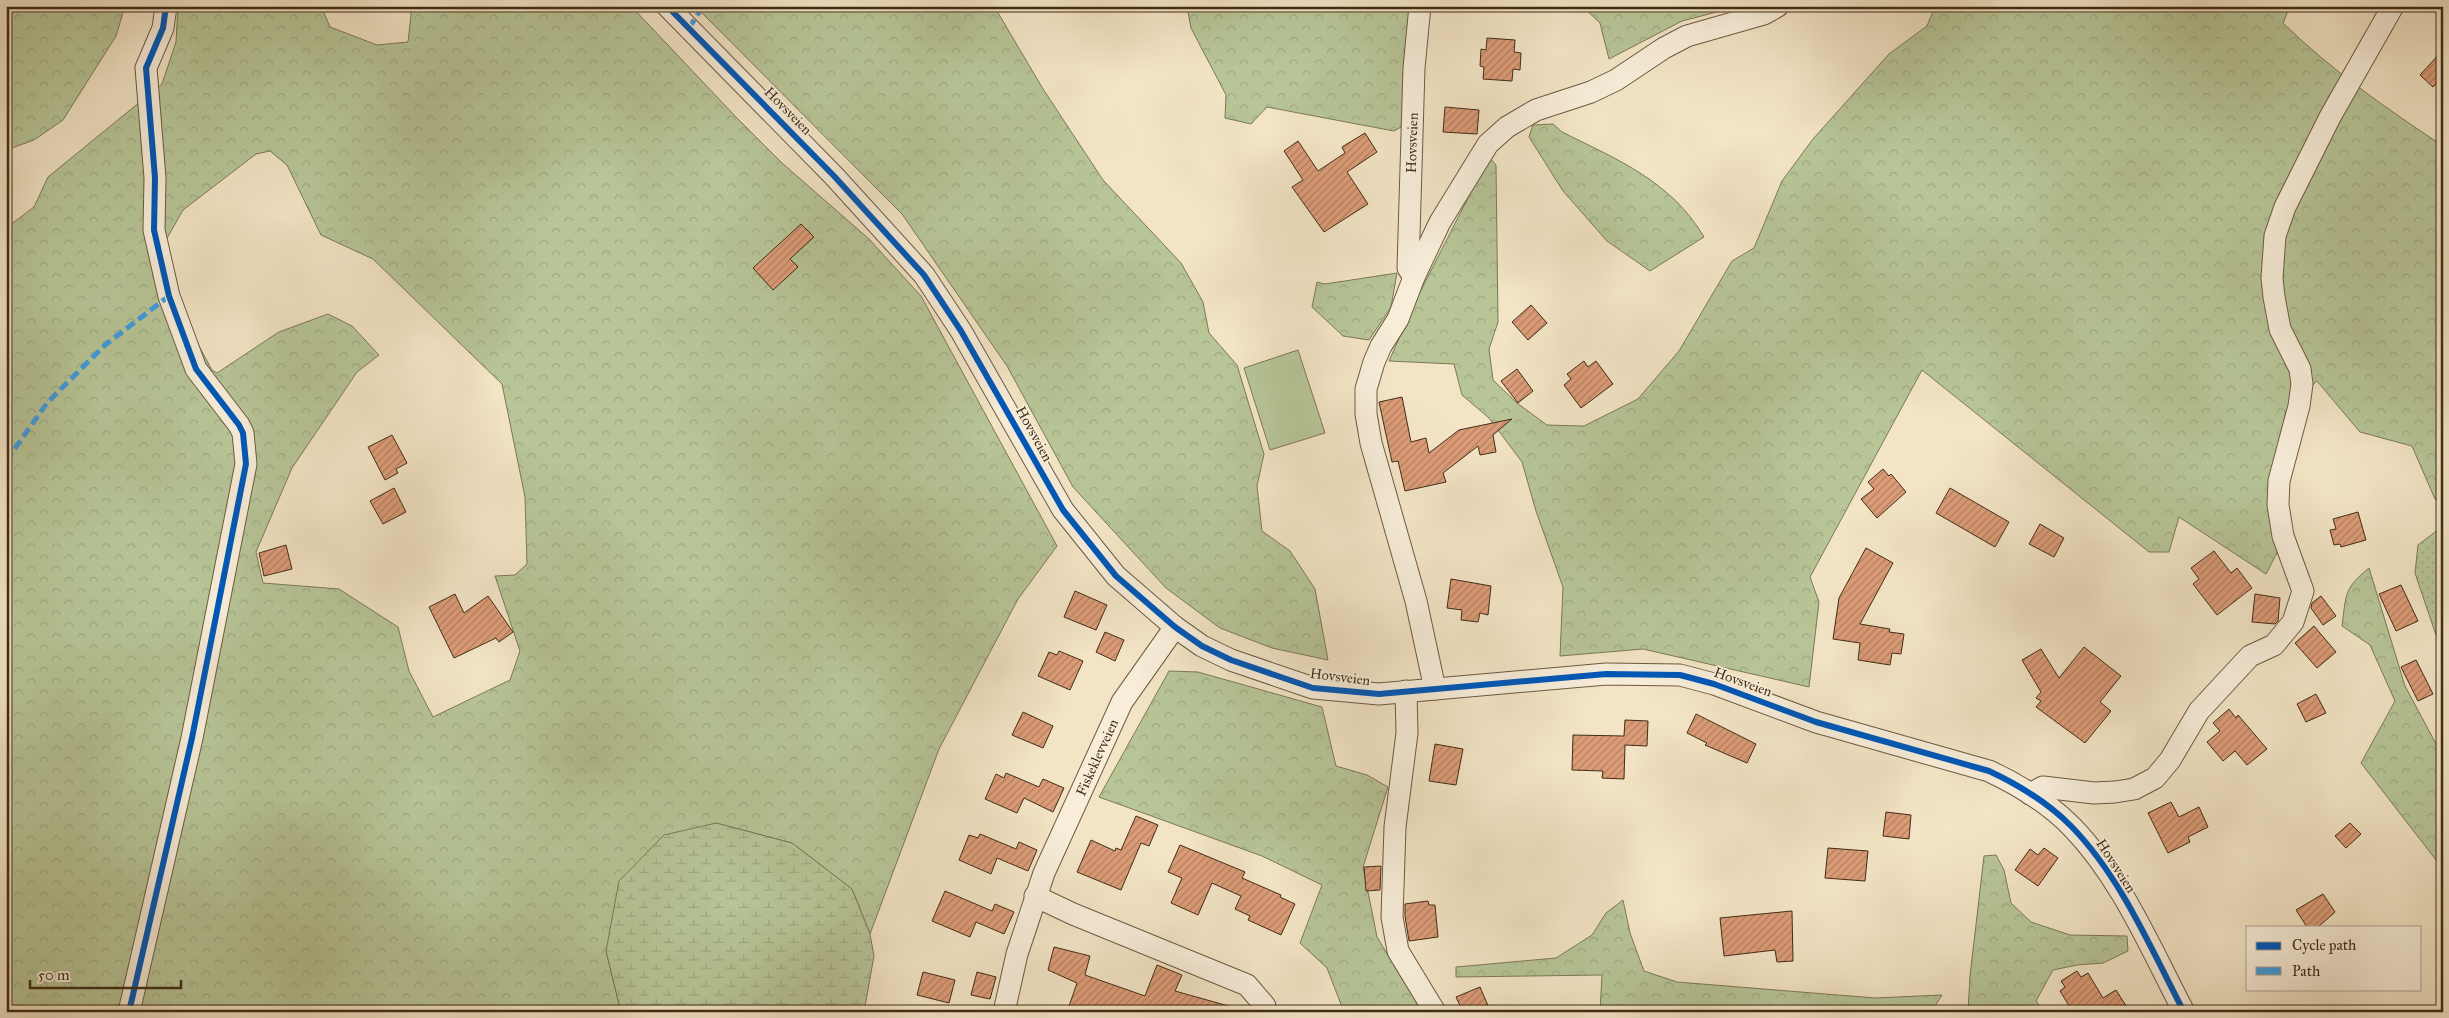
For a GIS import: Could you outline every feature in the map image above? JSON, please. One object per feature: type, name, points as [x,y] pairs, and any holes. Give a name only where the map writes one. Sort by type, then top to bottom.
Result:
[{"type":"street","points":[[128,1012],[192,738],[246,464],[244,442],[239,425],[196,369],[169,296],[154,230],[155,178],[146,68],[163,28],[166,6]]},
{"type":"street","name":"Hovsveien","points":[[667,6],[834,176],[924,275],[961,330],[1063,510],[1116,576],[1175,627],[1202,646],[1231,660],[1313,688],[1379,694],[1606,674],[1680,675],[1714,684],[1816,722],[1972,766],[2011,782],[2030,794],[2070,825],[2088,844],[2124,899],[2184,1012]]},
{"type":"street","name":"Hovsveien","points":[[1414,277],[1408,268],[1414,68],[1420,6]]},
{"type":"street","points":[[1436,689],[1416,601],[1371,443],[1366,414],[1366,389],[1381,346],[1398,319],[1414,277],[1436,229],[1488,144],[1507,127],[1536,110],[1591,92],[1616,80],[1664,48],[1687,36],[1764,14],[1778,6]]},
{"type":"street","points":[[2030,794],[2043,787],[2094,793],[2115,792],[2134,789],[2155,778],[2170,760],[2199,711],[2250,656],[2274,646],[2293,622],[2303,591],[2283,536],[2278,505],[2279,481],[2299,406],[2302,384],[2300,369],[2280,329],[2274,297],[2272,278],[2275,236],[2285,207],[2330,117],[2393,6]]},
{"type":"street","points":[[1410,224],[1423,230],[1436,229]]},
{"type":"street","name":"Fiskeklevveien","points":[[1004,1012],[1017,954],[1034,896],[1122,702],[1175,627]]},
{"type":"street","points":[[1406,692],[1407,733],[1394,836],[1392,918],[1398,951],[1434,1012]]},
{"type":"street","points":[[1034,896],[1247,985],[1265,1006],[1265,1012]]},
{"type":"green space","points":[[6,6],[125,6],[116,36],[63,120],[34,140],[6,150]]},
{"type":"green space","points":[[178,6],[321,6],[330,27],[377,45],[408,42],[412,6],[631,6],[782,163],[869,239],[921,296],[1057,546],[1018,599],[939,749],[870,934],[852,889],[792,843],[716,823],[606,951],[621,1012],[6,1012],[6,228],[34,207],[48,177],[162,84],[176,42]],"holes":[[[270,151],[287,165],[321,235],[373,259],[502,384],[525,497],[527,564],[515,575],[495,576],[520,651],[510,680],[433,717],[409,671],[398,627],[339,589],[263,583],[256,552],[292,468],[357,372],[379,355],[352,326],[328,314],[279,332],[217,373],[212,370],[181,313],[162,247],[183,210],[256,154]]]},
{"type":"green space","points":[[695,6],[994,6],[1043,89],[1103,180],[1181,263],[1203,302],[1209,333],[1237,365],[1264,454],[1257,486],[1262,531],[1290,551],[1315,589],[1328,660],[1272,648],[1220,628],[1166,588],[1073,487],[1007,366],[902,214]]},
{"type":"green space","points":[[1187,6],[1412,6],[1401,127],[1394,131],[1267,107],[1251,124],[1225,118],[1226,95],[1191,28]]},
{"type":"green space","points":[[1582,6],[1740,6],[1682,21],[1609,59],[1600,23]]},
{"type":"green space","points":[[1935,6],[2290,6],[2283,23],[2301,40],[2360,88],[2443,146],[2443,502],[2435,499],[2412,446],[2360,432],[2317,381],[2286,411],[2268,496],[2279,549],[2266,574],[2179,517],[2169,552],[2149,552],[1922,370],[1810,577],[1819,602],[1809,687],[1643,649],[1560,656],[1563,587],[1536,511],[1522,462],[1489,418],[1462,395],[1454,364],[1389,361],[1418,296],[1489,157],[1496,165],[1498,322],[1489,349],[1493,380],[1517,403],[1547,425],[1584,426],[1638,399],[1679,351],[1732,261],[1754,248],[1782,181],[1813,139],[1889,54],[1927,26]]},
{"type":"green space","points":[[1553,124],[1562,132],[1642,174],[1676,201],[1704,237],[1650,271],[1607,241],[1563,191],[1529,137],[1533,125]]},
{"type":"green space","points":[[1397,273],[1391,307],[1369,340],[1343,336],[1312,307],[1317,282],[1325,284]]},
{"type":"green space","points":[[1298,350],[1325,433],[1270,450],[1244,368]]},
{"type":"green space","points":[[2443,526],[2443,642],[2436,635],[2415,573],[2418,545]]},
{"type":"green space","points":[[2369,568],[2405,686],[2443,757],[2443,869],[2361,763],[2395,701],[2370,645],[2342,626],[2348,593],[2355,581]]},
{"type":"green space","points":[[1169,671],[1198,672],[1322,707],[1336,766],[1367,775],[1388,787],[1363,867],[1377,937],[1422,1012],[1342,1012],[1342,1007],[1327,968],[1300,943],[1322,885],[1262,856],[1099,797]]},
{"type":"green space","points":[[716,823],[792,843],[852,889],[870,934],[874,956],[864,1012],[621,1012],[606,951],[619,881],[664,835]]},
{"type":"green space","points":[[1996,855],[2004,870],[2011,903],[2031,922],[2070,935],[2127,936],[2128,951],[2103,963],[2077,965],[2053,970],[2036,1001],[2044,1012],[1968,1012],[1970,976],[1984,856]]},
{"type":"green space","points":[[1623,900],[1630,933],[1644,971],[1677,982],[1875,998],[1942,995],[1931,1012],[1600,1012],[1602,975],[1456,977],[1456,967],[1556,958],[1592,935],[1606,913]]},
{"type":"building","points":[[1487,38],[1515,40],[1514,52],[1521,53],[1520,70],[1513,69],[1512,81],[1483,79],[1484,67],[1480,66],[1481,49],[1486,50]]},
{"type":"building","points":[[2443,50],[2443,76],[2433,87],[2420,75]]},
{"type":"building","points":[[1445,107],[1479,110],[1477,134],[1443,132]]},
{"type":"building","points":[[1365,133],[1377,152],[1347,172],[1368,204],[1324,232],[1292,187],[1303,180],[1284,151],[1298,141],[1318,171],[1345,153],[1342,147]]},
{"type":"building","points":[[801,224],[814,237],[790,259],[798,267],[773,290],[753,268]]},
{"type":"building","points":[[1531,305],[1547,323],[1528,340],[1512,322]]},
{"type":"building","points":[[1584,361],[1588,367],[1596,361],[1613,384],[1581,408],[1564,385],[1571,379],[1567,374]]},
{"type":"building","points":[[1517,369],[1533,391],[1518,403],[1501,381]]},
{"type":"building","points":[[1402,397],[1411,442],[1426,438],[1429,453],[1459,430],[1512,419],[1493,435],[1496,452],[1480,455],[1478,446],[1443,473],[1446,482],[1405,491],[1398,461],[1392,462],[1379,402]]},
{"type":"building","points":[[392,435],[407,463],[396,469],[398,473],[385,480],[368,447]]},
{"type":"building","points":[[1883,469],[1889,476],[1891,474],[1906,492],[1877,518],[1861,499],[1874,489],[1868,482]]},
{"type":"building","points":[[394,488],[406,512],[383,524],[370,501]]},
{"type":"building","points":[[1950,488],[2009,522],[1995,547],[1936,513]]},
{"type":"building","points":[[2358,512],[2366,540],[2341,547],[2340,544],[2334,545],[2330,530],[2336,529],[2333,519]]},
{"type":"building","points":[[2040,524],[2064,538],[2054,557],[2029,544]]},
{"type":"building","points":[[286,545],[292,569],[264,576],[259,553]]},
{"type":"building","points":[[1866,548],[1893,563],[1860,624],[1890,629],[1889,632],[1904,634],[1901,654],[1892,653],[1890,665],[1858,660],[1860,643],[1833,639],[1839,598]]},
{"type":"building","points":[[2214,551],[2231,573],[2237,568],[2252,588],[2217,615],[2193,584],[2199,579],[2191,568]]},
{"type":"building","points":[[1451,579],[1491,586],[1488,615],[1480,613],[1478,622],[1461,620],[1462,610],[1447,608]]},
{"type":"building","points":[[2401,585],[2418,621],[2396,631],[2379,594]]},
{"type":"building","points":[[1075,591],[1107,605],[1096,630],[1064,617]]},
{"type":"building","points":[[455,594],[464,613],[488,596],[513,632],[499,642],[496,638],[454,658],[429,607]]},
{"type":"building","points":[[2255,594],[2280,598],[2278,621],[2275,624],[2252,622]]},
{"type":"building","points":[[2321,596],[2336,616],[2323,625],[2311,608],[2312,603]]},
{"type":"building","points":[[2314,626],[2336,652],[2317,668],[2295,643]]},
{"type":"building","points":[[1105,632],[1124,640],[1115,661],[1096,652]]},
{"type":"building","points":[[2084,647],[2121,676],[2100,702],[2111,711],[2085,743],[2036,707],[2041,701],[2036,698],[2041,692],[2022,660],[2041,649],[2059,678]]},
{"type":"building","points":[[1059,651],[1083,661],[1070,690],[1038,676],[1049,652],[1057,655]]},
{"type":"building","points":[[2416,660],[2433,694],[2418,701],[2401,667]]},
{"type":"building","points":[[2316,694],[2326,713],[2306,722],[2297,704]]},
{"type":"building","points":[[2229,709],[2236,718],[2238,715],[2267,749],[2247,765],[2235,751],[2223,761],[2207,742],[2220,731],[2213,723]]},
{"type":"building","points":[[1023,712],[1053,726],[1043,748],[1012,735]]},
{"type":"building","points":[[1696,714],[1756,744],[1747,763],[1705,745],[1707,743],[1687,733]]},
{"type":"building","points":[[1625,720],[1648,721],[1647,746],[1625,745],[1624,779],[1602,778],[1603,771],[1572,770],[1573,735],[1624,736]]},
{"type":"building","points":[[1435,744],[1463,749],[1456,785],[1429,781]]},
{"type":"building","points":[[1006,773],[1039,787],[1043,779],[1064,788],[1053,812],[1024,798],[1017,813],[985,799],[996,774],[1004,778]]},
{"type":"building","points":[[2171,802],[2179,817],[2199,807],[2208,827],[2188,837],[2190,842],[2168,853],[2148,813]]},
{"type":"building","points":[[1886,812],[1911,815],[1909,839],[1883,836]]},
{"type":"building","points":[[1136,816],[1158,825],[1149,846],[1141,843],[1121,890],[1077,872],[1091,840],[1115,851],[1116,848],[1121,850]]},
{"type":"building","points":[[2350,823],[2361,834],[2346,848],[2335,836]]},
{"type":"building","points":[[980,834],[1016,849],[1019,842],[1037,850],[1028,871],[997,858],[991,874],[959,860],[969,835],[978,838]]},
{"type":"building","points":[[1180,845],[1245,872],[1242,878],[1281,895],[1280,897],[1295,904],[1281,935],[1248,920],[1250,916],[1235,909],[1241,896],[1212,883],[1198,915],[1171,903],[1182,878],[1168,872]]},
{"type":"building","points":[[1828,848],[1868,851],[1865,881],[1825,878]]},
{"type":"building","points":[[2044,848],[2058,858],[2038,886],[2015,870],[2030,849],[2038,855]]},
{"type":"building","points":[[1381,866],[1380,890],[1366,891],[1364,867]]},
{"type":"building","points":[[945,891],[992,911],[995,904],[1014,912],[1004,934],[976,922],[970,937],[932,921]]},
{"type":"building","points":[[2323,894],[2335,912],[2319,926],[2306,926],[2296,910]]},
{"type":"building","points":[[1428,901],[1429,905],[1435,905],[1438,937],[1409,941],[1405,904]]},
{"type":"building","points":[[1792,911],[1793,961],[1777,962],[1775,950],[1724,956],[1720,918]]},
{"type":"building","points":[[1054,947],[1090,956],[1085,975],[1145,996],[1157,965],[1182,975],[1175,991],[1232,1007],[1231,1012],[1067,1012],[1077,983],[1048,970]]},
{"type":"building","points":[[2077,971],[2081,977],[2088,973],[2103,998],[2116,990],[2130,1012],[2073,1012],[2060,991],[2065,987],[2061,981]]},
{"type":"building","points":[[923,972],[955,980],[949,1003],[917,995]]},
{"type":"building","points":[[977,972],[996,977],[990,999],[971,995]]},
{"type":"building","points":[[1480,987],[1489,1008],[1481,1012],[1463,1012],[1456,997]]},
{"type":"marked path","points":[[689,28],[703,6]]},
{"type":"marked path","points":[[6,461],[47,403],[105,345],[169,296]]},
{"type":"cycle path","points":[[129,1012],[192,738],[246,464],[243,433],[239,425],[196,369],[169,296],[154,230],[155,178],[146,68],[163,28],[166,6]]},
{"type":"cycle path","points":[[667,6],[834,176],[924,275],[961,331],[1063,510],[1116,576],[1175,627],[1202,646],[1231,660],[1313,688],[1379,694],[1606,674],[1680,675],[1714,684],[1816,722],[1989,771],[2022,788],[2043,802],[2071,826],[2089,846],[2134,915],[2184,1012]]}]
